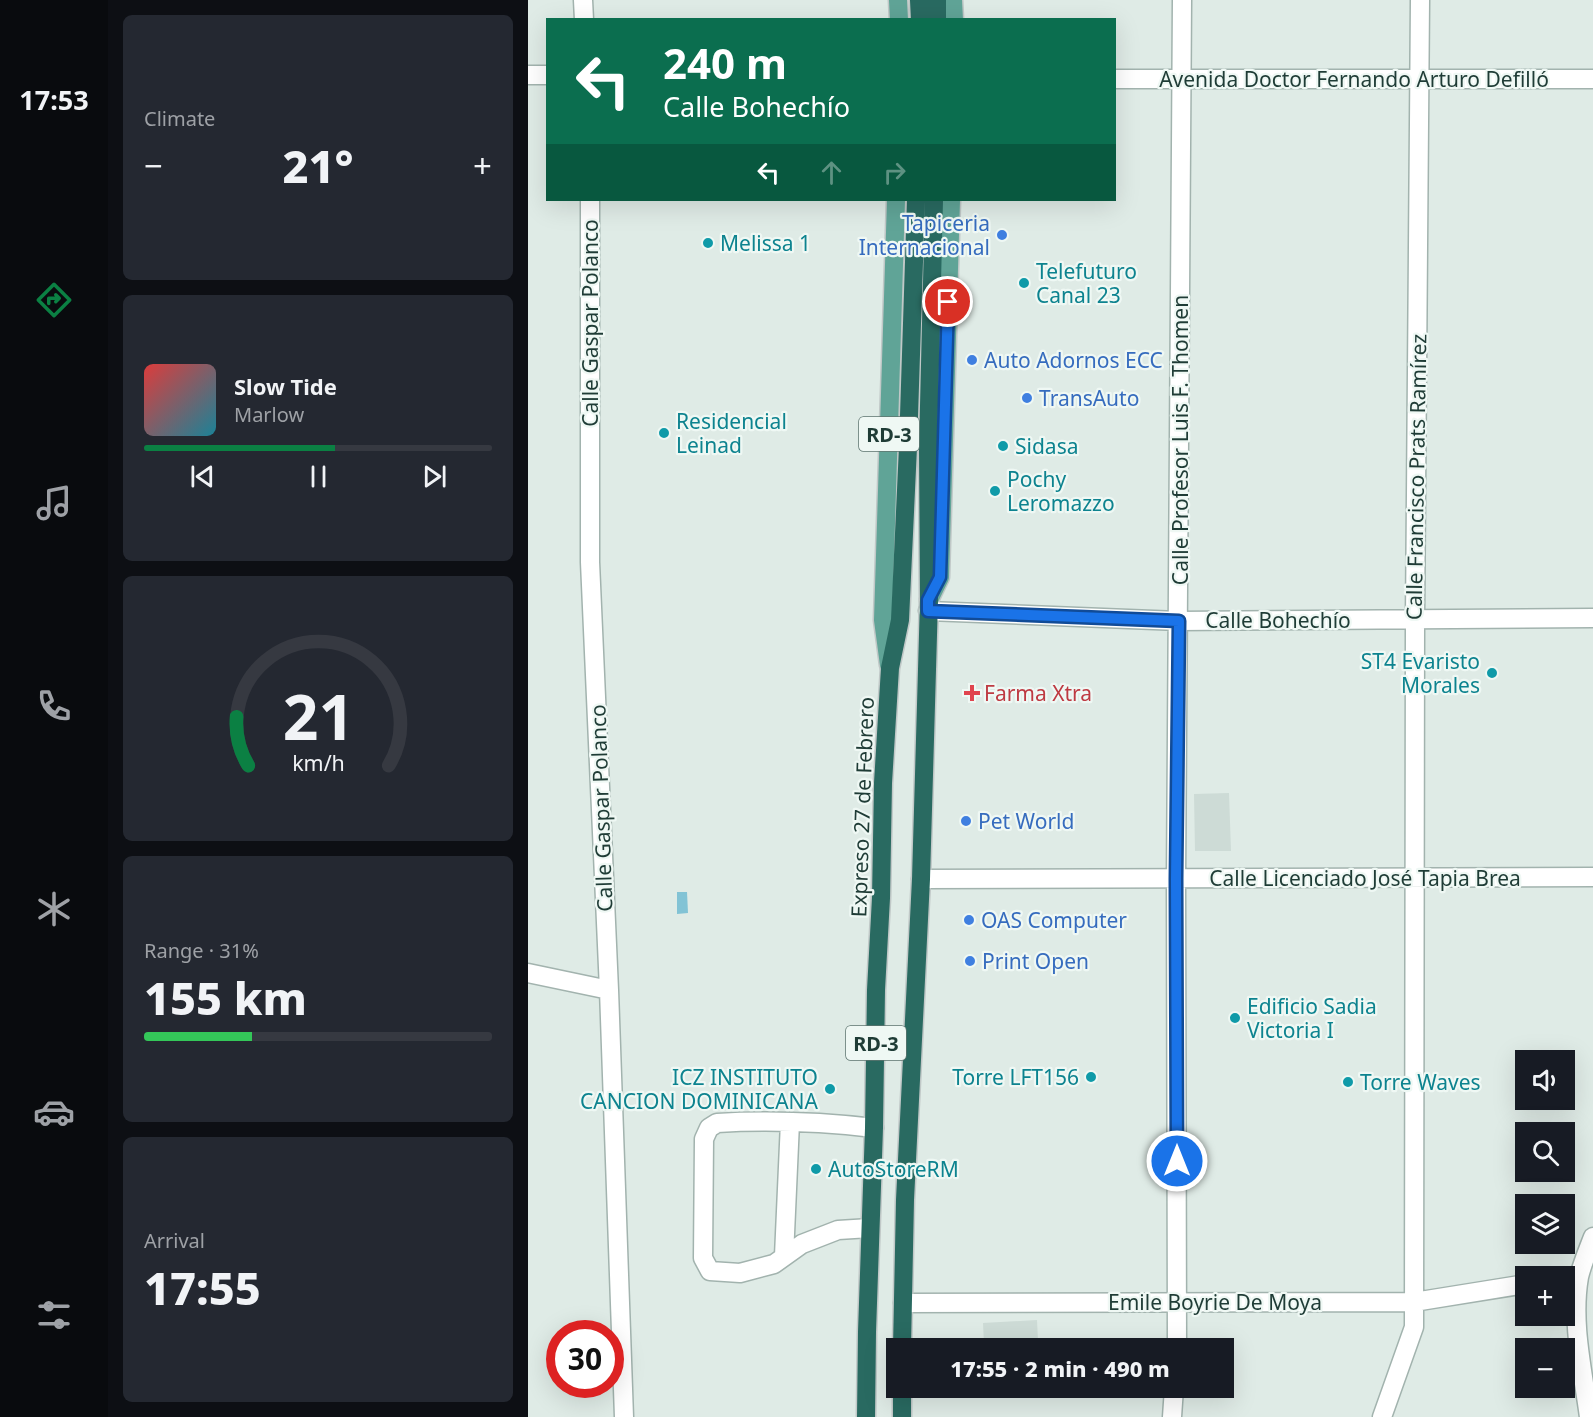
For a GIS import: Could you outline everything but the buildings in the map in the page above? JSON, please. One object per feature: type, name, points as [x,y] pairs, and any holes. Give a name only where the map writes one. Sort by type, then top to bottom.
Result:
[{"type":"highway","points":[[919,0],[920,18]]},
{"type":"highway","points":[[937,0],[937,18]]},
{"type":"highway","name":"Expreso 27 de Febrero","points":[[866,1417],[883,783],[890,668],[900,620],[916,201]]},
{"type":"highway","name":"RD-3","points":[[902,1338],[905,1200],[921,879],[934,201]]},
{"type":"highway","points":[[902,1398],[902,1417]]},
{"type":"main road","points":[[898,0],[899,18]]},
{"type":"main road","points":[[953,0],[954,18]]},
{"type":"main road","name":"RD-3","points":[[890,668],[883,620],[896,201]]},
{"type":"main road","name":"RD-3","points":[[928,605],[940,577],[951,201]]},
{"type":"street","points":[[583,0],[584,18]]},
{"type":"street","name":"Calle Profesor Luis F. Thomen","points":[[1177,1338],[1176,879],[1182,0]]},
{"type":"street","name":"Calle Francisco Prats Ramírez","points":[[1382,1417],[1414,1327],[1414,619],[1420,0]]},
{"type":"street","points":[[528,75],[546,75]]},
{"type":"street","name":"Avenida Doctor Fernando Arturo Defilló","points":[[1116,79],[1593,79]]},
{"type":"street","name":"Calle Gaspar Polanco","points":[[590,201],[590,562],[609,990],[624,1417]]},
{"type":"street","name":"Calle Bohechío","points":[[928,605],[1179,621],[1593,618]]},
{"type":"street","name":"Calle Licenciado José Tapia Brea","points":[[921,879],[1593,877]]},
{"type":"street","points":[[528,973],[609,990]]},
{"type":"street","points":[[870,1228],[838,1230],[802,1244],[774,1264],[740,1273],[710,1271],[703,1258],[704,1140],[709,1128],[717,1123],[790,1122],[874,1128]]},
{"type":"street","points":[[784,1256],[790,1122]]},
{"type":"street","points":[[1575,1271],[1593,1237]]},
{"type":"street","name":"Emile Boyrie De Moya","points":[[903,1303],[1414,1302],[1515,1286]]},
{"type":"street","points":[[1575,1302],[1577,1334],[1589,1417]]},
{"type":"street","points":[[1172,1417],[1173,1398]]},
{"type":"shaded area","points":[[1229,793],[1231,851],[1195,851],[1194,794]]},
{"type":"shaded area","points":[[1037,1320],[1038,1338],[984,1338],[983,1323]]},
{"type":"water","points":[[677,892],[687,892],[688,913],[677,914]]},
{"type":"place","name":"Tapiceria Internacional","points":[[1002,235]]},
{"type":"place","name":"Melissa 1","points":[[708,243]]},
{"type":"place","name":"Telefuturo Canal 23","points":[[1024,283]]},
{"type":"place","name":"Auto Adornos ECC","points":[[972,360]]},
{"type":"place","name":"TransAuto","points":[[1027,398]]},
{"type":"place","name":"Residencial Leinad","points":[[664,433]]},
{"type":"place","name":"Sidasa","points":[[1003,446]]},
{"type":"place","name":"Pochy Leromazzo","points":[[995,491]]},
{"type":"place","name":"ST4 Evaristo Morales","points":[[1492,673]]},
{"type":"place","name":"Farma Xtra","points":[[972,693]]},
{"type":"place","name":"Pet World","points":[[966,821]]},
{"type":"place","name":"OAS Computer","points":[[969,920]]},
{"type":"place","name":"Print Open","points":[[970,961]]},
{"type":"place","name":"Edificio Sadia Victoria I","points":[[1235,1018]]},
{"type":"place","name":"Torre LFT156","points":[[1091,1077]]},
{"type":"place","name":"Torre Waves","points":[[1348,1082]]},
{"type":"place","name":"ICZ INSTITUTO CANCION DOMINICANA","points":[[830,1089]]},
{"type":"place","name":"AutoStoreRM","points":[[816,1169]]},
{"type":"route","points":[[948,302],[940,577],[928,600],[928,611],[1179,621],[1176,879],[1177,1161]]}]
